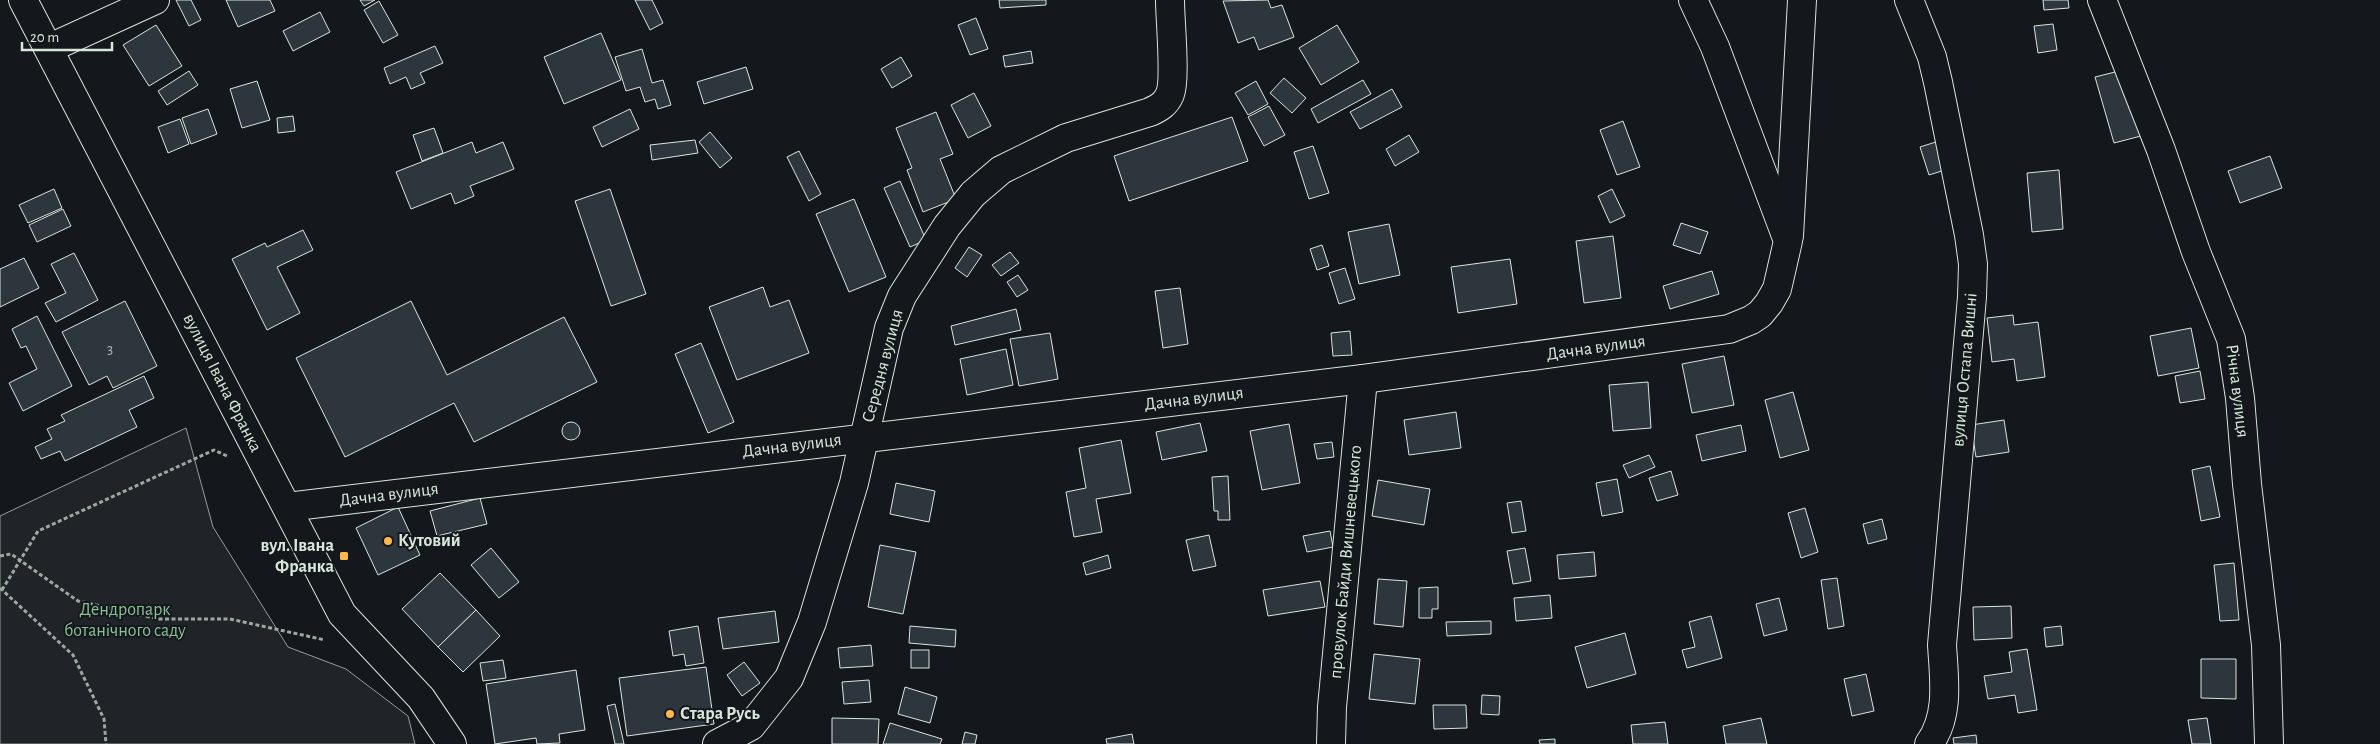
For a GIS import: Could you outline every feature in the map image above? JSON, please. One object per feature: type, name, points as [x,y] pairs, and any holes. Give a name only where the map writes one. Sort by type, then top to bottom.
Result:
[{"type":"street","name":"вулиця Івана Франка","points":[[23,0],[50,48],[342,614],[421,698],[452,744]]},
{"type":"street","points":[[50,48],[154,0]]},
{"type":"street","name":"Середня вулиця","points":[[717,744],[752,726],[789,678],[812,622],[854,483],[889,328],[902,296],[947,226],[972,194],[1001,170],[1066,138],[1150,112],[1166,101],[1172,81],[1170,0]]},
{"type":"street","points":[[1693,0],[1715,47],[1788,241]]},
{"type":"street","name":"Дачна вулиця","points":[[287,507],[1363,379],[1729,330],[1760,314],[1769,303],[1779,282],[1788,241],[1802,0]]},
{"type":"street","name":"вулиця Остапа Вишні","points":[[1909,0],[1932,57],[1973,264],[1972,297],[1942,645],[1945,688],[1942,718],[1929,744]]},
{"type":"street","name":"Річна вулиця","points":[[2102,0],[2158,142],[2196,252],[2231,339],[2240,398],[2247,484],[2266,645],[2269,744]]},
{"type":"street","name":"провулок Байди Вишневецького","points":[[1331,744],[1332,707],[1363,379]]},
{"type":"path","points":[[106,744],[104,719],[73,655],[1,589],[38,531],[214,450],[231,458]]},
{"type":"path","points":[[0,556],[11,554],[78,601],[159,619],[230,619],[325,640]]},
{"type":"green space","name":"Дендропарк ботанічного саду","points":[[186,428],[213,527],[288,647],[346,669],[408,716],[415,744],[0,744],[0,516]]},
{"type":"building","points":[[176,0],[191,0],[201,20],[189,26]]},
{"type":"building","points":[[226,0],[270,0],[275,11],[238,27]]},
{"type":"building","points":[[360,0],[375,0],[364,6]]},
{"type":"building","points":[[635,0],[652,0],[663,23],[650,30]]},
{"type":"building","points":[[999,0],[1046,0],[1046,5],[1000,8]]},
{"type":"building","points":[[1268,0],[1271,8],[1282,5],[1294,37],[1259,50],[1254,37],[1238,43],[1223,1]]},
{"type":"building","points":[[2043,0],[2068,0],[2069,8],[2044,10]]},
{"type":"building","points":[[379,1],[398,35],[383,43],[364,10]]},
{"type":"building","points":[[320,12],[330,32],[293,51],[283,31]]},
{"type":"building","points":[[976,18],[988,49],[970,55],[958,25]]},
{"type":"building","points":[[2053,24],[2057,50],[2038,53],[2034,26]]},
{"type":"building","points":[[156,25],[182,66],[149,86],[123,45]]},
{"type":"building","points":[[1337,25],[1359,62],[1321,85],[1299,48]]},
{"type":"building","points":[[601,33],[621,80],[564,104],[544,57]]},
{"type":"building","points":[[435,46],[443,63],[420,73],[425,83],[411,89],[406,77],[390,84],[384,68]]},
{"type":"building","points":[[642,49],[652,83],[663,80],[671,105],[658,109],[655,99],[645,102],[640,87],[626,91],[615,57]]},
{"type":"building","points":[[1031,51],[1033,63],[1005,67],[1003,56]]},
{"type":"building","points":[[901,57],[912,76],[892,88],[881,69]]},
{"type":"building","points":[[746,67],[753,89],[704,104],[697,82]]},
{"type":"building","points":[[2123,70],[2141,136],[2114,143],[2095,77]]},
{"type":"building","points":[[189,71],[198,85],[167,105],[158,91]]},
{"type":"building","points":[[1284,78],[1306,98],[1292,113],[1270,93]]},
{"type":"building","points":[[1363,80],[1371,94],[1318,123],[1311,109]]},
{"type":"building","points":[[257,81],[270,120],[242,128],[230,89]]},
{"type":"building","points":[[1256,81],[1268,104],[1248,115],[1235,93]]},
{"type":"building","points":[[1392,89],[1402,107],[1360,129],[1350,112]]},
{"type":"building","points":[[974,93],[991,126],[968,138],[951,105]]},
{"type":"building","points":[[1269,106],[1285,135],[1264,146],[1248,117]]},
{"type":"building","points":[[208,109],[217,134],[191,144],[182,118]]},
{"type":"building","points":[[630,109],[639,129],[602,147],[593,127]]},
{"type":"building","points":[[936,112],[953,154],[940,159],[956,199],[923,212],[907,170],[912,168],[896,128]]},
{"type":"building","points":[[293,116],[295,131],[278,133],[277,118]]},
{"type":"building","points":[[1232,117],[1248,161],[1129,201],[1114,156]]},
{"type":"building","points":[[180,119],[189,144],[168,153],[158,127]]},
{"type":"building","points":[[1623,121],[1640,167],[1617,175],[1600,130]]},
{"type":"building","points":[[434,128],[443,153],[422,161],[413,135]]},
{"type":"building","points":[[710,132],[732,158],[720,168],[699,142]]},
{"type":"building","points":[[1409,135],[1419,152],[1395,166],[1386,149]]},
{"type":"building","points":[[695,140],[698,153],[652,160],[650,145]]},
{"type":"building","points":[[1939,141],[1948,169],[1929,175],[1920,147]]},
{"type":"building","points":[[472,142],[476,153],[503,142],[514,169],[470,186],[474,196],[455,204],[451,193],[411,209],[396,172]]},
{"type":"building","points":[[1313,146],[1329,193],[1309,199],[1294,152]]},
{"type":"building","points":[[799,151],[821,194],[809,201],[787,157]]},
{"type":"building","points":[[2270,156],[2282,188],[2240,203],[2228,171]]},
{"type":"building","points":[[2059,170],[2063,229],[2032,232],[2027,173]]},
{"type":"building","points":[[900,181],[926,240],[910,247],[884,188]]},
{"type":"building","points":[[54,189],[62,208],[28,223],[19,205]]},
{"type":"building","points":[[610,189],[646,294],[611,306],[575,201]]},
{"type":"building","points":[[1612,189],[1625,216],[1610,223],[1598,196]]},
{"type":"building","points":[[854,199],[886,277],[849,292],[816,214]]},
{"type":"building","points":[[63,209],[71,226],[37,242],[29,225]]},
{"type":"building","points":[[1681,223],[1708,232],[1700,254],[1673,245]]},
{"type":"building","points":[[1389,224],[1400,275],[1359,284],[1348,232]]},
{"type":"building","points":[[303,230],[313,250],[277,267],[300,313],[267,330],[232,259],[265,243],[267,247]]},
{"type":"building","points":[[1613,236],[1621,298],[1584,303],[1576,241]]},
{"type":"building","points":[[1322,245],[1329,266],[1317,270],[1310,249]]},
{"type":"building","points":[[969,247],[982,255],[967,277],[955,268]]},
{"type":"building","points":[[1010,252],[1019,263],[1001,276],[992,265]]},
{"type":"building","points":[[74,253],[98,300],[56,322],[45,303],[66,293],[51,264]]},
{"type":"building","points":[[24,258],[39,288],[0,307],[0,269]]},
{"type":"building","points":[[1510,259],[1517,304],[1458,313],[1451,267]]},
{"type":"building","points":[[1345,268],[1355,299],[1339,304],[1329,273]]},
{"type":"building","points":[[1712,271],[1719,294],[1670,309],[1663,286]]},
{"type":"building","points":[[1018,275],[1028,290],[1017,297],[1007,282]]},
{"type":"building","points":[[763,287],[770,307],[789,300],[809,353],[737,380],[709,307]]},
{"type":"building","points":[[1180,288],[1188,344],[1163,348],[1155,291]]},
{"type":"building","points":[[125,301],[157,366],[113,388],[107,376],[89,385],[62,332]]},
{"type":"building","points":[[411,301],[447,375],[564,317],[597,382],[474,442],[454,403],[345,457],[296,358]]},
{"type":"building","points":[[1016,309],[1021,330],[955,345],[951,326]]},
{"type":"building","points":[[2013,315],[2014,325],[2038,322],[2045,377],[2017,381],[2014,359],[1992,362],[1987,318]]},
{"type":"building","points":[[37,316],[72,386],[23,411],[9,383],[37,369],[26,346],[21,348],[12,329]]},
{"type":"building","points":[[2191,328],[2199,368],[2158,376],[2150,336]]},
{"type":"building","points":[[1350,331],[1352,355],[1333,356],[1331,333]]},
{"type":"building","points":[[1050,333],[1058,379],[1019,386],[1010,339]]},
{"type":"building","points":[[701,343],[734,422],[708,433],[675,354]]},
{"type":"building","points":[[1006,349],[1013,385],[967,395],[960,359]]},
{"type":"building","points":[[1724,356],[1734,405],[1692,413],[1682,364]]},
{"type":"building","points":[[2200,371],[2205,399],[2180,403],[2175,376]]},
{"type":"building","points":[[144,376],[154,398],[129,410],[137,427],[65,461],[60,451],[41,459],[35,447],[52,439],[47,429],[65,421],[61,415]]},
{"type":"building","points":[[1648,382],[1651,428],[1613,431],[1609,385]]},
{"type":"building","points":[[1793,392],[1809,450],[1780,458],[1765,400]]},
{"type":"building","points":[[1456,412],[1461,448],[1409,455],[1404,420]]},
{"type":"building","points":[[2004,420],[2009,452],[1976,457],[1971,425]]},
{"type":"building","points":[[571,422],[577,425],[580,431],[577,437],[571,440],[565,437],[562,431],[565,425]]},
{"type":"building","points":[[1200,423],[1207,451],[1162,460],[1156,432]]},
{"type":"building","points":[[1289,424],[1300,483],[1262,490],[1250,431]]},
{"type":"building","points":[[1741,425],[1746,451],[1702,461],[1696,435]]},
{"type":"building","points":[[1121,440],[1131,493],[1096,499],[1102,532],[1074,537],[1066,492],[1086,488],[1079,448]]},
{"type":"building","points":[[1332,442],[1334,457],[1317,459],[1314,444]]},
{"type":"building","points":[[1649,455],[1655,467],[1629,478],[1623,465]]},
{"type":"building","points":[[2210,466],[2220,517],[2201,521],[2192,470]]},
{"type":"building","points":[[1671,471],[1678,495],[1657,501],[1649,478]]},
{"type":"building","points":[[1228,476],[1230,520],[1218,520],[1218,511],[1214,511],[1212,477]]},
{"type":"building","points":[[1617,479],[1623,512],[1602,516],[1596,483]]},
{"type":"building","points":[[1378,480],[1430,489],[1424,525],[1372,516]]},
{"type":"building","points":[[896,483],[935,491],[929,522],[890,514]]},
{"type":"building","points":[[480,498],[487,524],[437,536],[430,511]]},
{"type":"building","points":[[1521,501],[1526,531],[1512,533],[1507,503]]},
{"type":"building","name":"Кутовий","points":[[398,507],[420,555],[378,575],[356,528]]},
{"type":"building","points":[[1805,508],[1818,552],[1801,558],[1788,513]]},
{"type":"building","points":[[1882,519],[1887,539],[1868,544],[1863,524]]},
{"type":"building","points":[[1330,531],[1333,547],[1307,552],[1303,536]]},
{"type":"building","points":[[1209,535],[1216,566],[1193,571],[1186,540]]},
{"type":"building","points":[[880,545],[916,552],[903,614],[868,607]]},
{"type":"building","points":[[491,548],[519,582],[499,598],[471,565]]},
{"type":"building","points":[[1525,548],[1531,581],[1513,584],[1507,551]]},
{"type":"building","points":[[1594,552],[1596,576],[1559,579],[1557,555]]},
{"type":"building","points":[[1108,555],[1111,568],[1086,575],[1083,563]]},
{"type":"building","points":[[2234,563],[2239,620],[2220,621],[2214,565]]},
{"type":"building","points":[[440,573],[476,610],[438,647],[402,609]]},
{"type":"building","points":[[1837,578],[1844,626],[1828,629],[1821,580]]},
{"type":"building","points":[[1378,579],[1407,581],[1403,627],[1374,624]]},
{"type":"building","points":[[1320,581],[1325,607],[1268,616],[1263,590]]},
{"type":"building","points":[[1438,587],[1438,609],[1432,609],[1432,618],[1419,618],[1419,588]]},
{"type":"building","points":[[1550,595],[1552,618],[1516,621],[1514,598]]},
{"type":"building","points":[[1779,598],[1787,630],[1764,636],[1756,604]]},
{"type":"building","points":[[2011,606],[2012,638],[1974,640],[1973,607]]},
{"type":"building","points":[[476,610],[500,636],[463,672],[438,647]]},
{"type":"building","points":[[775,611],[779,642],[723,649],[718,618]]},
{"type":"building","points":[[1711,616],[1722,658],[1687,668],[1682,650],[1695,647],[1689,622]]},
{"type":"building","points":[[1491,621],[1491,634],[1447,636],[1446,622]]},
{"type":"building","points":[[698,626],[704,663],[686,666],[684,654],[673,656],[669,631]]},
{"type":"building","points":[[910,626],[956,630],[955,647],[909,643]]},
{"type":"building","points":[[2061,626],[2063,645],[2046,647],[2044,628]]},
{"type":"building","points":[[1625,633],[1636,674],[1587,688],[1575,647]]},
{"type":"building","points":[[871,645],[873,666],[840,668],[838,648]]},
{"type":"building","points":[[2027,649],[2037,710],[2018,713],[2015,695],[1988,699],[1984,676],[2012,672],[2009,652]]},
{"type":"building","points":[[911,650],[929,650],[929,668],[911,668]]},
{"type":"building","points":[[1374,654],[1420,659],[1415,704],[1369,699]]},
{"type":"building","points":[[2201,659],[2236,659],[2236,699],[2201,698]]},
{"type":"building","points":[[503,660],[506,678],[483,681],[480,663]]},
{"type":"building","points":[[744,662],[760,683],[742,696],[727,675]]},
{"type":"building","points":[[706,667],[714,724],[627,736],[619,678]]},
{"type":"building","points":[[576,670],[585,730],[559,734],[560,743],[537,744],[536,738],[495,744],[486,684]]},
{"type":"building","points":[[1866,674],[1874,711],[1852,716],[1844,679]]},
{"type":"building","points":[[869,680],[871,702],[844,704],[842,682]]},
{"type":"building","points":[[905,687],[937,697],[930,723],[898,714]]},
{"type":"building","points":[[1482,695],[1500,696],[1499,715],[1481,714]]},
{"type":"building","points":[[615,704],[624,744],[615,744],[607,706]]},
{"type":"building","points":[[1433,705],[1466,705],[1467,728],[1434,729]]},
{"type":"building","points":[[832,718],[879,719],[878,744],[832,744]]},
{"type":"building","points":[[1761,718],[1767,744],[1726,744],[1723,726]]},
{"type":"building","points":[[2207,718],[2211,744],[2192,744],[2188,720]]},
{"type":"building","points":[[1665,722],[1668,744],[1633,744],[1631,725]]},
{"type":"building","points":[[890,723],[942,739],[940,744],[883,744]]},
{"type":"building","points":[[965,732],[977,735],[975,744],[962,744]]},
{"type":"building","points":[[1132,734],[1134,744],[1107,744],[1106,739]]},
{"type":"building","points":[[1976,735],[1977,744],[1954,744],[1953,738]]},
{"type":"building","points":[[1555,739],[1555,744],[1540,744],[1539,740]]},
{"type":"place","name":"Кутовий","points":[[388,541]]},
{"type":"place","name":"вул. Івана Франка","points":[[344,556]]},
{"type":"place","name":"Стара Русь","points":[[670,714]]}]
